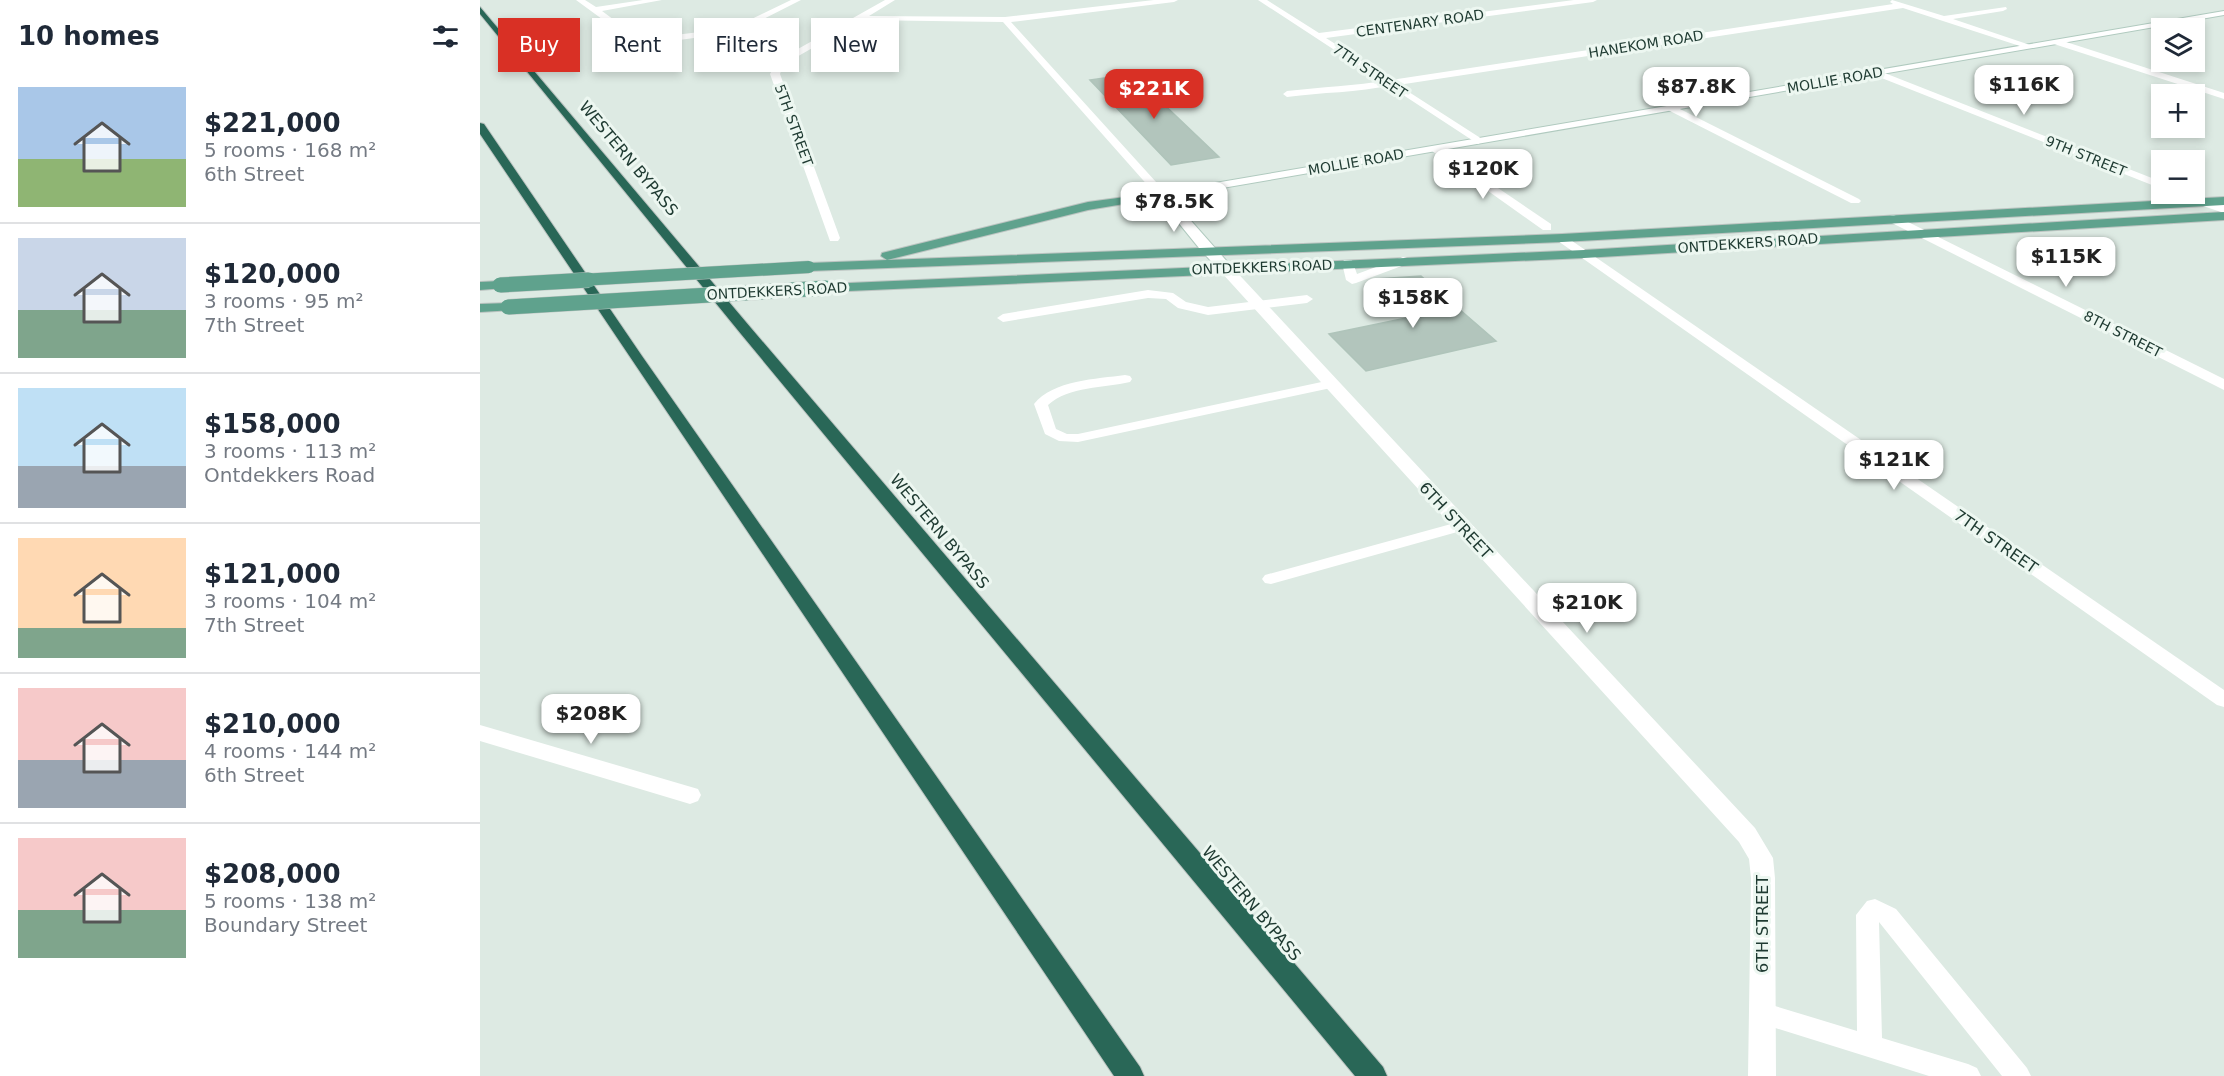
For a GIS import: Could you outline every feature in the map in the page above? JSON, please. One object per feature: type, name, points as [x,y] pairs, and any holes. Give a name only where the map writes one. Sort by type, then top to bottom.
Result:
[{"type":"highway","name":"WESTERN BYPASS","points":[[480,9],[754,340],[1373,1076]]},
{"type":"highway","points":[[480,126],[636,358],[1130,1076]]},
{"type":"main road","points":[[823,267],[913,250],[1088,206],[1162,195]]},
{"type":"main road","name":"ONTDEKKERS ROAD","points":[[480,286],[809,267],[1562,238],[2224,201]]},
{"type":"main road","name":"ONTDEKKERS ROAD","points":[[480,308],[1226,268],[1584,254],[1921,232],[2224,216]]},
{"type":"street","points":[[580,0],[635,39],[650,41],[735,30],[797,0]]},
{"type":"street","points":[[595,10],[658,0]]},
{"type":"street","name":"5TH STREET","points":[[861,18],[891,0]]},
{"type":"street","points":[[899,19],[1005,20],[1174,0]]},
{"type":"street","name":"7TH STREET","points":[[1262,0],[1478,141]]},
{"type":"street","name":"CENTENARY ROAD","points":[[1318,36],[1593,0]]},
{"type":"street","points":[[1889,0],[2029,46]]},
{"type":"street","name":"HANEKOM ROAD","points":[[1389,83],[1904,5]]},
{"type":"street","points":[[1942,18],[2003,9]]},
{"type":"street","name":"MOLLIE ROAD","points":[[1162,195],[2222,14]]},
{"type":"street","name":"6TH STREET","points":[[1005,20],[1162,195],[1208,250],[1747,836],[1761,858],[1763,878],[1762,1076]]},
{"type":"street","points":[[2057,42],[2224,96]]},
{"type":"street","name":"5TH STREET","points":[[811,46],[778,67],[776,74],[834,238]]},
{"type":"street","name":"9TH STREET","points":[[1877,73],[2151,182]]},
{"type":"street","points":[[1672,108],[1855,201]]},
{"type":"street","points":[[1436,149],[1547,227]]},
{"type":"street","points":[[2207,202],[2224,210]]},
{"type":"street","name":"8TH STREET","points":[[1894,219],[2224,385]]},
{"type":"street","name":"7TH STREET","points":[[1562,238],[2224,700]]},
{"type":"street","points":[[480,733],[690,795]]},
{"type":"lane","points":[[1287,94],[1328,88],[1341,90],[1389,83]]},
{"type":"lane","points":[[1003,318],[1148,294],[1169,296],[1182,305],[1208,311],[1307,299]]},
{"type":"lane","points":[[1125,379],[1059,393],[1046,398],[1041,404],[1050,431],[1064,438],[1078,438],[1331,384]]},
{"type":"lane","points":[[1271,579],[1462,526]]},
{"type":"lane","points":[[1869,1046],[1867,915],[1875,908],[1888,916],[2018,1076]]},
{"type":"lane","points":[[1762,1014],[1968,1076]]},
{"type":"building","points":[[1132,74],[1219,157],[1171,165],[1090,80]]},
{"type":"building","points":[[1421,276],[1496,341],[1366,371],[1329,334],[1416,316],[1377,279]]}]
